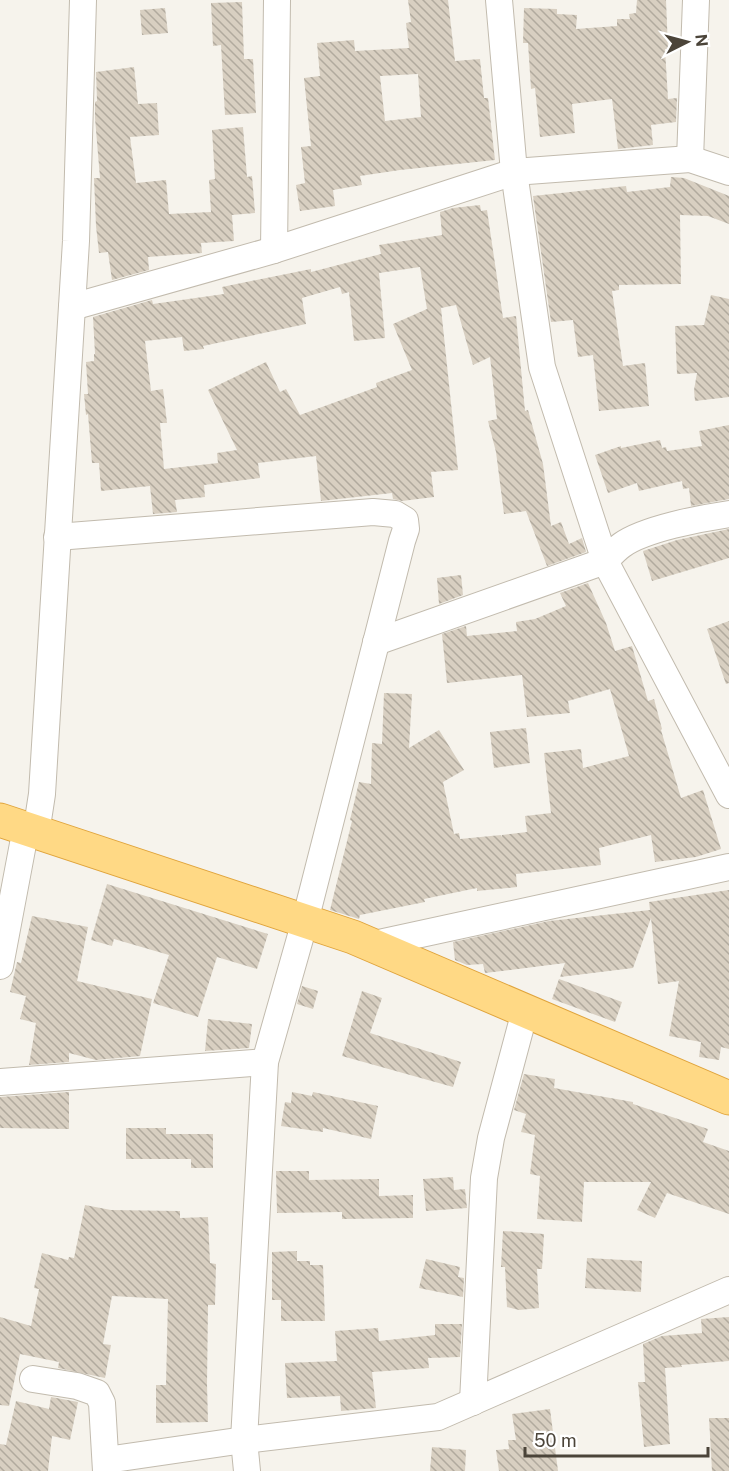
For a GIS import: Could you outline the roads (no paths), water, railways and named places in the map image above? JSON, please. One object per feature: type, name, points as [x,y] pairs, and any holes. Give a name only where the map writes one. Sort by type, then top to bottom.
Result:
[{"type":"highway","points":[[21,827],[305,921],[370,945],[729,1098]]},
{"type":"street","points":[[0,966],[21,827],[42,794],[76,241],[83,0]]},
{"type":"street","points":[[273,250],[277,0]]},
{"type":"street","points":[[499,0],[514,172],[542,368],[605,561],[729,795]]},
{"type":"street","points":[[690,159],[696,0]]},
{"type":"street","points":[[72,307],[273,250],[514,172],[690,159],[729,172]]},
{"type":"street","points":[[57,537],[373,512],[395,514],[405,520],[406,530],[305,921],[265,1062],[244,1440],[247,1471]]},
{"type":"street","points":[[376,642],[605,561],[622,545],[644,535],[696,519],[729,514]]},
{"type":"street","points":[[370,945],[729,867]]},
{"type":"street","points":[[473,1401],[484,1178],[491,1138],[525,1011]]},
{"type":"street","points":[[0,1082],[265,1062]]},
{"type":"street","points":[[33,1379],[77,1386],[97,1393],[102,1403],[106,1465],[244,1440],[438,1417],[729,1290]]}]
